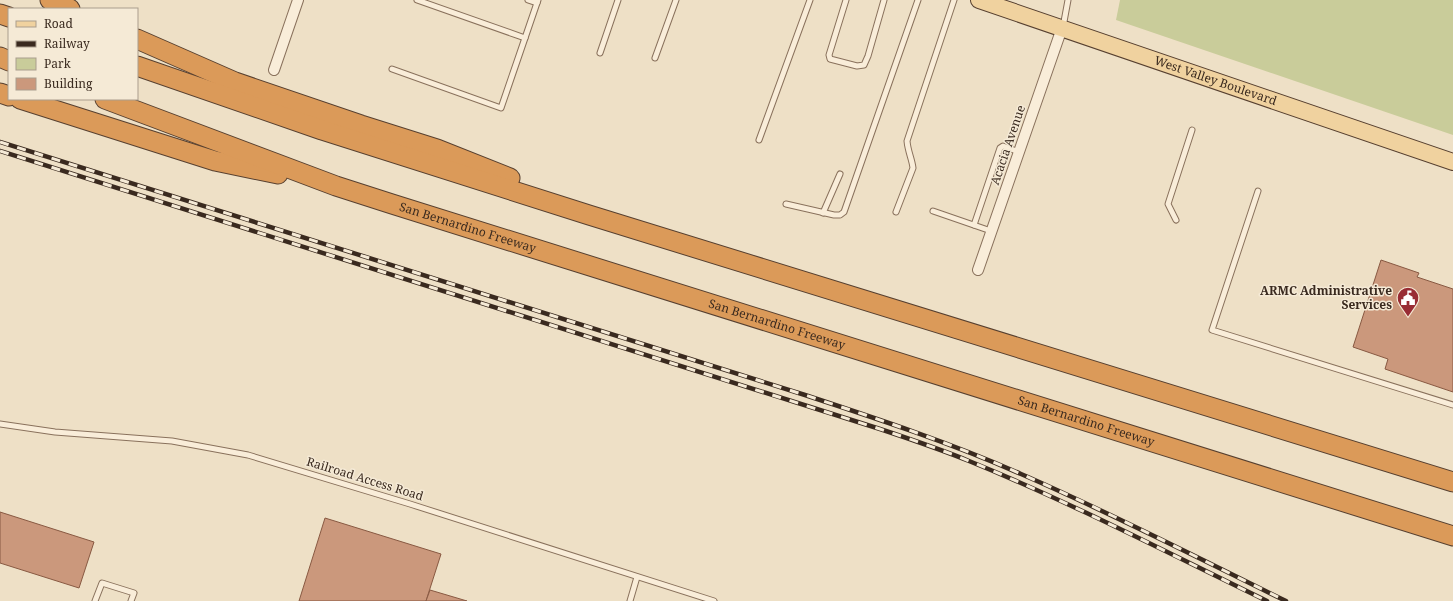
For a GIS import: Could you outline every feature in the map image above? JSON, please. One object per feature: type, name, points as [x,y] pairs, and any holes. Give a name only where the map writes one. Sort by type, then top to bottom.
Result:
[{"type":"highway","points":[[50,0],[68,8]]},
{"type":"highway","points":[[138,39],[235,82],[437,149],[497,172],[589,215]]},
{"type":"highway","points":[[138,66],[314,127],[589,215],[1453,482]]},
{"type":"highway","points":[[23,100],[215,161],[336,186]]},
{"type":"highway","name":"San Bernardino Freeway","points":[[108,100],[336,186],[1453,536]]},
{"type":"main road","name":"West Valley Boulevard","points":[[979,0],[1453,162]]},
{"type":"street","points":[[274,70],[298,0]]},
{"type":"street","name":"Acacia Avenue","points":[[978,270],[1062,28]]},
{"type":"lane","points":[[417,0],[525,38]]},
{"type":"lane","points":[[392,69],[501,108],[538,2],[528,0]]},
{"type":"lane","points":[[600,53],[618,0]]},
{"type":"lane","points":[[655,58],[676,0]]},
{"type":"lane","points":[[759,140],[810,0]]},
{"type":"lane","points":[[846,0],[828,56],[830,59],[858,66],[864,65],[868,56],[884,0]]},
{"type":"lane","points":[[786,204],[834,215],[840,215],[846,208],[918,0]]},
{"type":"lane","points":[[896,212],[913,168],[912,161],[908,153],[907,141],[954,0]]},
{"type":"lane","points":[[1062,28],[1068,0]]},
{"type":"lane","points":[[1176,220],[1168,204],[1192,130]]},
{"type":"lane","points":[[974,225],[1000,148],[1003,146],[1019,152]]},
{"type":"lane","points":[[823,213],[840,174]]},
{"type":"lane","points":[[1258,191],[1212,330],[1453,405]]},
{"type":"lane","points":[[933,211],[991,231]]},
{"type":"lane","name":"Railroad Access Road","points":[[0,424],[55,432],[172,441],[248,455],[410,504],[714,601]]},
{"type":"lane","points":[[630,601],[637,576]]},
{"type":"lane","points":[[95,601],[102,583],[134,593],[131,601]]},
{"type":"green space","points":[[1120,0],[1453,0],[1453,135],[1116,20]]},
{"type":"building","name":"ARMC Administrative Services","points":[[1381,260],[1419,273],[1417,277],[1453,289],[1453,392],[1385,369],[1388,359],[1353,347]]},
{"type":"building","points":[[0,512],[94,542],[79,588],[0,563]]},
{"type":"building","points":[[325,518],[441,554],[426,601],[299,601]]},
{"type":"building","points":[[430,590],[467,601],[426,601]]},
{"type":"railway","points":[[0,142],[805,395],[914,432],[968,452],[1055,489],[1286,601]]},
{"type":"railway","points":[[0,151],[925,444],[1044,493],[1267,601]]},
{"type":"place","name":"ARMC Administrative Services","points":[[1408,318]]}]
